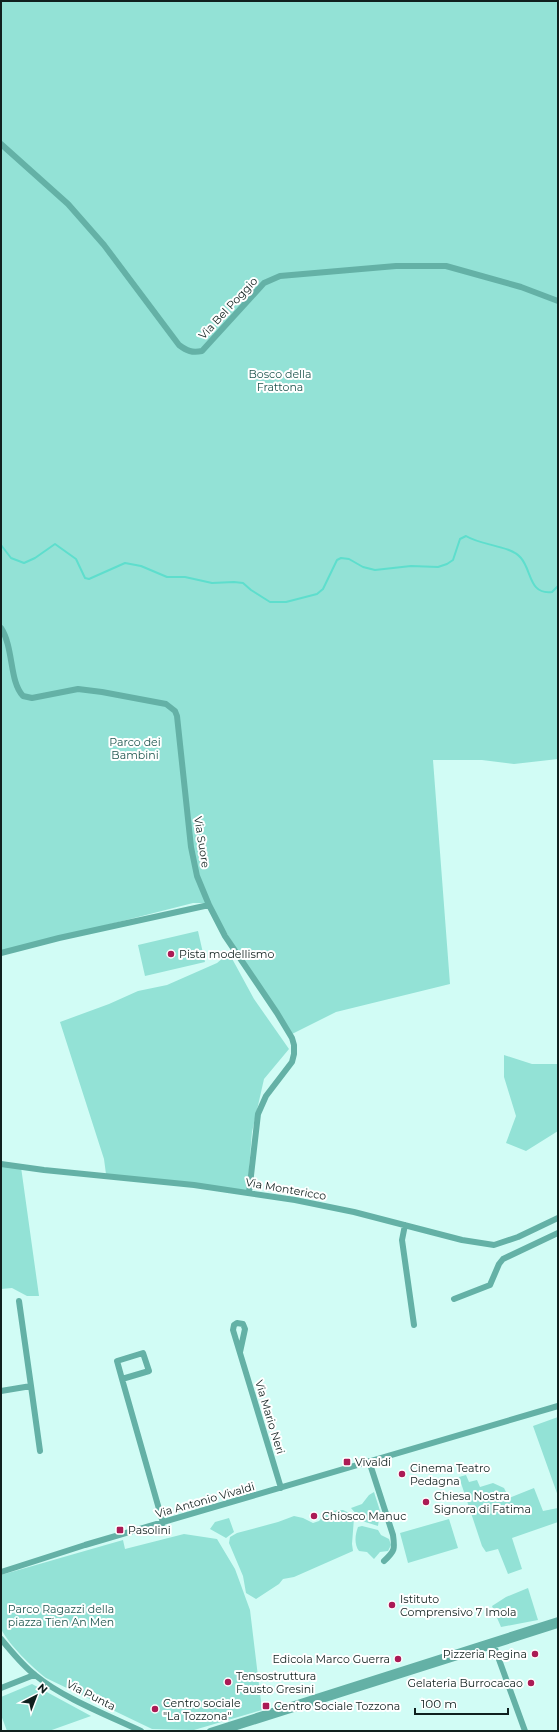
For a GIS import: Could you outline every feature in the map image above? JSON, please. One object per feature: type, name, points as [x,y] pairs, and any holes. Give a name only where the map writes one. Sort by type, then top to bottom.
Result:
[{"type":"street","name":"Via Bel Poggio","points":[[1,144],[68,204],[104,245],[179,345],[188,351],[202,351],[264,283],[280,276],[396,266],[446,266],[521,287],[558,300]]},
{"type":"street","name":"Via Suore","points":[[1,628],[7,640],[16,683],[23,696],[32,698],[86,690],[159,702],[166,704],[175,710],[179,725],[193,861],[197,876],[209,905],[236,953],[277,1013],[292,1038],[294,1045],[292,1062],[266,1096],[258,1114],[249,1193]]},
{"type":"street","points":[[1,953],[74,934],[209,905]]},
{"type":"street","name":"Via Montericco","points":[[1,1164],[44,1170],[194,1185],[295,1200],[405,1225],[462,1240],[494,1245],[518,1237],[558,1218]]},
{"type":"street","points":[[405,1225],[402,1240],[414,1325]]},
{"type":"street","points":[[454,1299],[490,1285],[499,1264],[505,1257],[558,1233]]},
{"type":"street","points":[[19,1301],[40,1451]]},
{"type":"street","name":"Via Mario Neri","points":[[240,1352],[281,1488]]},
{"type":"street","points":[[122,1379],[149,1371],[143,1353],[117,1361],[122,1379],[163,1523]]},
{"type":"street","points":[[1,1391],[31,1386]]},
{"type":"street","name":"Via Antonio Vivaldi","points":[[1,1572],[369,1461],[558,1406]]},
{"type":"street","points":[[369,1461],[394,1535],[394,1548],[392,1553],[384,1561]]},
{"type":"street","points":[[493,1644],[558,1620]]},
{"type":"street","points":[[210,1731],[234,1726],[360,1685],[558,1625]]},
{"type":"street","name":"Via Punta","points":[[1,1640],[34,1675],[66,1694],[140,1731]]},
{"type":"street","points":[[493,1644],[525,1731]]},
{"type":"street","points":[[1,1688],[34,1675]]},
{"type":"street","points":[[224,1731],[234,1726]]},
{"type":"green space","name":"Bosco della Frattona","points":[[1,1],[558,1],[558,759],[514,764],[482,760],[433,760],[450,984],[336,1012],[290,1035],[208,903],[193,903],[1,952]]},
{"type":"green space","name":"Pista modellismo","points":[[198,931],[205,962],[145,976],[138,945]]},
{"type":"green space","points":[[229,953],[254,999],[289,1049],[264,1079],[252,1132],[247,1195],[106,1174],[104,1159],[60,1022],[109,1004],[138,991],[167,985],[217,963]]},
{"type":"green space","points":[[504,1055],[532,1064],[558,1064],[558,1131],[526,1151],[506,1143],[516,1116],[504,1077]]},
{"type":"green space","points":[[1,1167],[21,1167],[39,1296],[27,1296],[12,1288],[1,1289]]},
{"type":"green space","points":[[558,1417],[558,1496],[533,1426]]},
{"type":"green space","points":[[466,1475],[469,1482],[477,1480],[480,1487],[493,1483],[504,1488],[509,1498],[534,1488],[543,1511],[558,1508],[558,1522],[512,1538],[522,1569],[508,1574],[498,1549],[486,1552],[482,1546],[459,1477]]},
{"type":"green space","points":[[374,1492],[382,1517],[379,1519],[378,1526],[362,1521],[351,1508],[362,1504],[369,1495]]},
{"type":"green space","points":[[343,1510],[351,1514],[354,1518],[352,1544],[353,1551],[294,1577],[283,1579],[279,1584],[256,1599],[246,1593],[243,1576],[229,1543],[230,1537],[237,1533],[294,1516],[303,1518],[313,1523],[319,1521],[328,1511]]},
{"type":"green space","points":[[229,1518],[234,1532],[226,1538],[210,1529],[215,1522]]},
{"type":"green space","points":[[449,1519],[458,1548],[408,1563],[400,1533]]},
{"type":"green space","points":[[362,1526],[378,1530],[381,1535],[389,1539],[391,1545],[388,1551],[380,1552],[374,1559],[367,1552],[359,1551],[356,1545],[356,1536],[358,1527]]},
{"type":"green space","name":"Parco Ragazzi della piazza Tien An Men","points":[[184,1534],[217,1539],[235,1569],[250,1610],[262,1710],[194,1730],[152,1729],[46,1678],[21,1655],[1,1629],[1,1575],[123,1540],[125,1549]]},
{"type":"green space","points":[[528,1588],[538,1620],[501,1627],[492,1606],[506,1597]]},
{"type":"green space","points":[[32,1684],[91,1716],[49,1731],[7,1731],[1,1715],[1,1697]]},
{"type":"waterway","points":[[1,545],[11,558],[24,563],[35,558],[55,544],[76,559],[85,578],[89,579],[125,563],[141,566],[167,577],[185,577],[212,583],[243,583],[270,602],[286,602],[317,594],[323,589],[337,560],[341,558],[349,559],[363,567],[375,570],[411,566],[438,567],[453,560],[460,539],[466,536],[480,542],[510,550],[516,554],[525,563],[532,581],[539,590],[552,592],[558,586]]},
{"type":"place","name":"Pista modellismo","points":[[171,954]]},
{"type":"place","name":"Vivaldi","points":[[347,1462]]},
{"type":"place","name":"Cinema Teatro Pedagna","points":[[402,1474]]},
{"type":"place","name":"Chiesa Nostra Signora di Fatima","points":[[426,1502]]},
{"type":"place","name":"Chiosco Manuc","points":[[314,1516]]},
{"type":"place","name":"Pasolini","points":[[120,1530]]},
{"type":"place","name":"Istituto Comprensivo 7 Imola","points":[[392,1605]]},
{"type":"place","name":"Pizzeria Regina","points":[[535,1654]]},
{"type":"place","name":"Edicola Marco Guerra","points":[[398,1659]]},
{"type":"place","name":"Tensostruttura Fausto Gresini","points":[[228,1682]]},
{"type":"place","name":"Gelateria Burrocacao","points":[[531,1683]]},
{"type":"place","name":"Centro Sociale Tozzona","points":[[266,1706]]},
{"type":"place","name":"Centro sociale \"La Tozzona\"","points":[[155,1709]]},
{"type":"park label","name":"Parco dei Bambini","points":[[135,748]]}]
